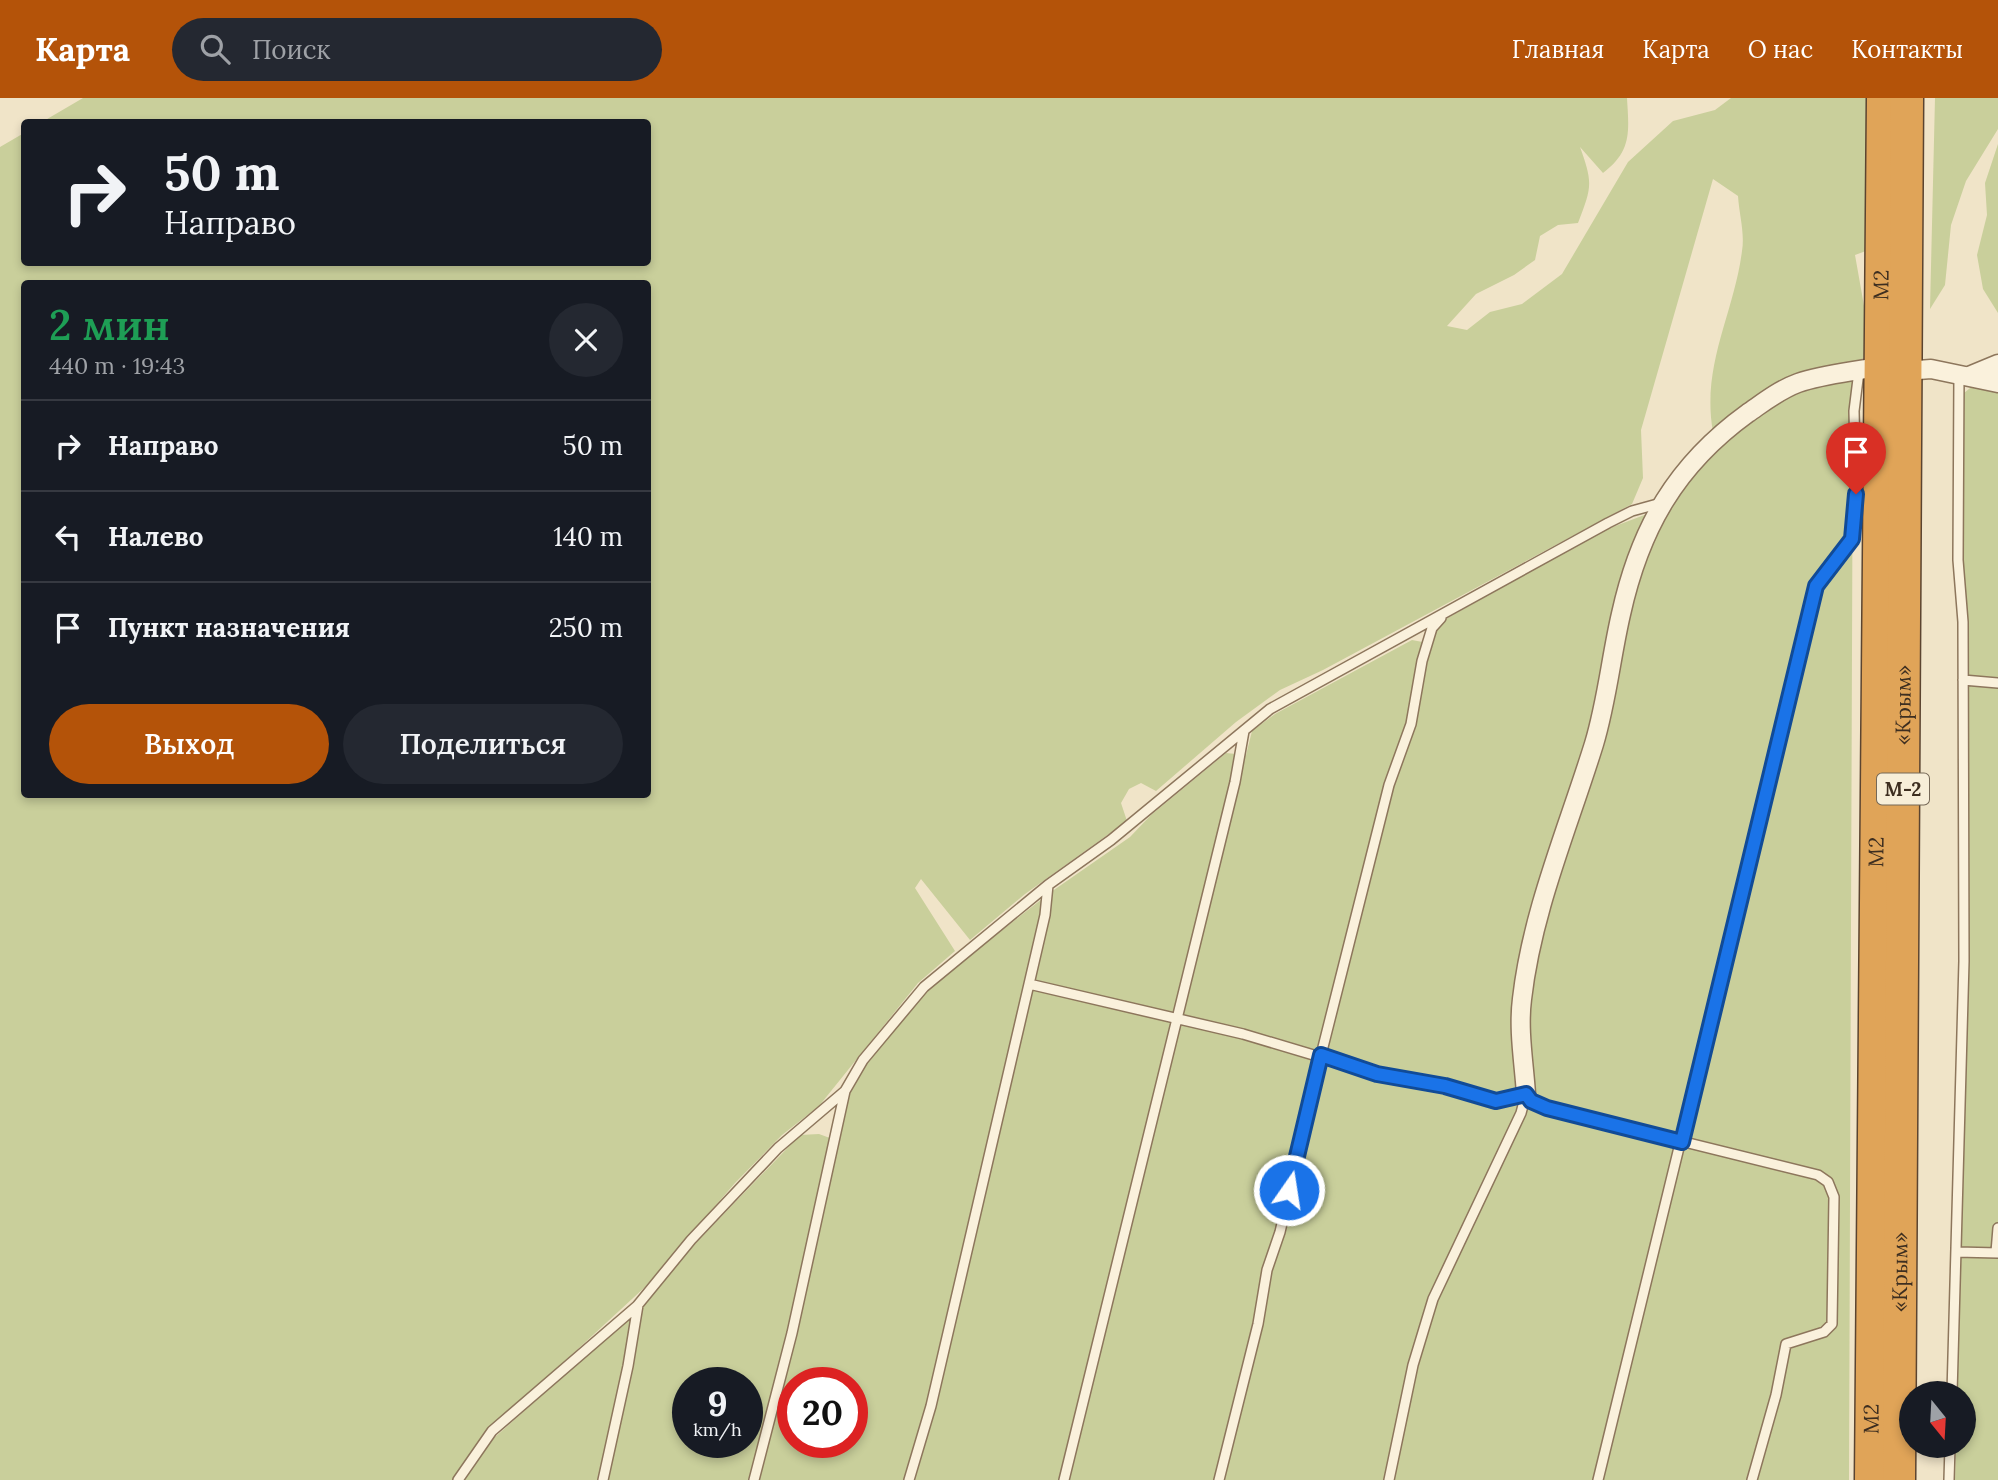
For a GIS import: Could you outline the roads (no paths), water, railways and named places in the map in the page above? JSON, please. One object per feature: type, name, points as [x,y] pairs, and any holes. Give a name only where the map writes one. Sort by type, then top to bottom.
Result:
[{"type":"highway","name":"М2","points":[[1871,1480],[1883,98]]},
{"type":"highway","name":"«Крым»","points":[[1899,1480],[1882,369],[1907,98]]},
{"type":"street","points":[[1964,375],[1998,364]]},
{"type":"street","points":[[1526,1094],[1521,1025],[1530,947],[1595,741],[1612,673],[1620,614],[1640,550],[1661,503],[1694,458],[1723,431],[1777,393],[1798,383],[1882,369],[1931,369],[1998,383]]},
{"type":"lane","points":[[1598,1480],[1816,586],[1852,539],[1856,494],[1854,411],[1882,369]]},
{"type":"lane","points":[[1952,1381],[1964,961],[1963,622],[1958,560],[1964,375]]},
{"type":"lane","points":[[754,1480],[792,1333],[845,1091],[863,1060],[924,987],[1048,885],[1111,840],[1181,779],[1270,709],[1632,511],[1661,503]]},
{"type":"lane","points":[[1219,1480],[1389,785],[1411,724],[1422,661],[1432,628],[1447,612]]},
{"type":"lane","points":[[1962,680],[1998,683]]},
{"type":"lane","points":[[1063,1480],[1244,731]]},
{"type":"lane","points":[[909,1480],[931,1406],[1045,915],[1048,885]]},
{"type":"lane","points":[[1029,984],[1321,1055],[1377,1074],[1445,1086],[1496,1101],[1526,1094]]},
{"type":"lane","points":[[458,1480],[492,1431],[638,1305],[691,1240],[778,1147],[845,1091]]},
{"type":"lane","points":[[1526,1094],[1531,1101],[1547,1108],[1818,1175],[1828,1182],[1834,1197],[1832,1324],[1824,1332],[1786,1344],[1776,1395],[1752,1480]]},
{"type":"lane","points":[[1390,1480],[1413,1365],[1433,1299],[1521,1113],[1526,1094]]},
{"type":"lane","points":[[1957,1252],[1997,1253],[1998,1228]]},
{"type":"lane","points":[[603,1480],[638,1305]]},
{"type":"lane","points":[[1949,1480],[1950,1458]]}]
